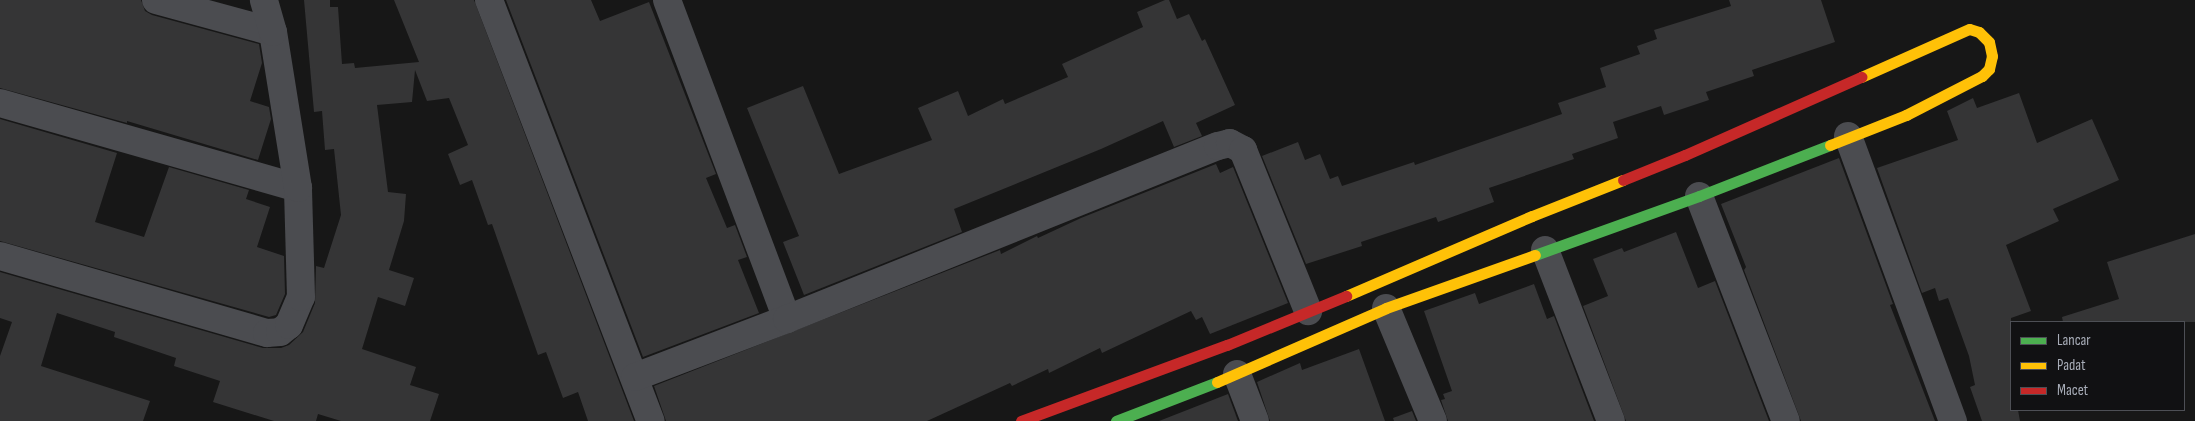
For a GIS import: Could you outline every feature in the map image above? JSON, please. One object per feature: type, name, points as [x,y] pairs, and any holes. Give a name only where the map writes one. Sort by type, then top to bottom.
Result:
[{"type":"street","points":[[156,0],[273,32]]},
{"type":"street","points":[[0,256],[267,333],[280,332],[289,325],[301,297],[298,188],[273,32],[264,0]]},
{"type":"street","points":[[489,0],[651,421]]},
{"type":"street","points":[[667,0],[787,319]]},
{"type":"street","points":[[1021,421],[1227,345],[1383,281],[1532,216],[1685,155],[1970,29],[1979,32],[1989,42],[1992,56],[1988,68],[1982,76],[1906,115],[1848,136],[1700,196],[1386,308],[1236,374],[1116,421]]},
{"type":"street","points":[[0,103],[298,188]]},
{"type":"street","points":[[1848,136],[1953,421]]},
{"type":"street","points":[[635,377],[787,319],[1218,146],[1230,143],[1243,150],[1308,311]]},
{"type":"street","points":[[1700,196],[1786,421]]},
{"type":"street","points":[[1545,250],[1611,421]]},
{"type":"street","points":[[1386,308],[1433,421]]},
{"type":"street","points":[[1236,374],[1255,421]]},
{"type":"building","points":[[0,0],[141,0],[145,11],[152,15],[259,44],[262,63],[250,101],[269,107],[271,119],[258,160],[127,121],[127,123],[0,88]]},
{"type":"building","points":[[304,0],[330,0],[330,7],[338,7],[342,64],[354,63],[355,68],[419,62],[394,0],[474,0],[634,421],[588,421],[578,392],[563,398],[546,352],[538,355],[492,224],[488,225],[472,180],[460,185],[448,154],[468,145],[449,98],[427,101],[415,70],[412,102],[377,105],[388,192],[406,194],[404,221],[389,270],[414,278],[405,306],[378,297],[362,349],[416,367],[410,385],[439,394],[430,421],[341,421],[318,414],[316,421],[274,421],[213,402],[220,381],[174,366],[176,358],[114,337],[115,332],[57,313],[41,366],[150,401],[143,421],[0,421],[0,356],[12,322],[0,318],[0,272],[263,348],[281,348],[289,345],[303,332],[315,303],[316,266],[324,268],[341,215],[334,149],[325,150],[322,111],[314,112]]},
{"type":"building","points":[[506,0],[591,0],[600,21],[649,2],[716,174],[706,178],[727,228],[735,225],[747,257],[738,260],[759,313],[643,357]]},
{"type":"building","points":[[1169,0],[1177,19],[1189,14],[1202,41],[1205,39],[1235,105],[1196,123],[1202,136],[1174,147],[1163,121],[1101,149],[954,209],[962,232],[804,295],[783,242],[799,236],[747,108],[803,86],[839,174],[932,140],[918,108],[958,91],[968,116],[1003,99],[1005,104],[1068,77],[1062,64],[1143,27],[1137,12]]},
{"type":"building","points":[[1729,0],[1821,0],[1835,42],[1752,70],[1754,76],[1706,92],[1709,100],[1664,115],[1661,106],[1613,122],[1618,138],[1572,154],[1574,159],[1489,188],[1494,202],[1438,222],[1436,217],[1361,242],[1362,246],[1306,264],[1262,156],[1298,142],[1305,160],[1320,154],[1330,179],[1338,176],[1342,186],[1414,162],[1415,165],[1562,114],[1558,103],[1606,87],[1600,68],[1640,54],[1637,46],[1657,39],[1654,30],[1731,6]]},
{"type":"building","points":[[2019,93],[2037,143],[2092,119],[2119,180],[2053,209],[2059,221],[2006,245],[2031,311],[2011,318],[2010,321],[2010,411],[2018,411],[2020,421],[1982,421],[1970,387],[1975,385],[1969,356],[1948,298],[1939,301],[1935,288],[1922,293],[1877,168],[1958,140],[1947,111],[1973,98],[1977,108]]},
{"type":"building","points":[[0,119],[117,153],[95,222],[144,237],[169,167],[249,190],[246,199],[270,207],[257,247],[284,256],[285,294],[276,315],[269,317],[0,241]]},
{"type":"building","points":[[1839,158],[1893,304],[1890,305],[1935,421],[1801,421],[1744,270],[1746,267],[1721,204]]},
{"type":"building","points":[[1216,164],[1220,173],[1233,167],[1288,303],[1210,334],[1202,317],[1196,320],[1191,311],[1102,353],[1100,348],[1049,373],[1048,369],[1012,386],[1010,383],[927,421],[666,421],[654,386],[1000,250],[1001,254],[1037,236],[1038,238],[1081,218]]},
{"type":"building","points":[[1676,232],[1698,288],[1715,281],[1769,421],[1626,421],[1583,306],[1608,296],[1593,259],[1622,248],[1624,252]]},
{"type":"building","points":[[2195,234],[2195,322],[2063,321],[2062,317],[2119,299],[2107,262]]},
{"type":"building","points":[[1534,284],[1547,319],[1554,316],[1594,421],[1448,421],[1441,400],[1445,399],[1443,394],[1452,391],[1424,311],[1475,293],[1479,304]]},
{"type":"building","points":[[1359,349],[1385,421],[1270,421],[1257,382],[1300,363],[1302,370]]},
{"type":"building","points":[[1228,394],[1238,421],[1159,421]]},
{"type":"building","points":[[1412,411],[1416,421],[1394,421],[1393,418]]},
{"type":"traffic: fast","points":[[1535,255],[1699,196],[1830,145]]},
{"type":"traffic: fast","points":[[1116,421],[1217,382]]},
{"type":"traffic: slow","points":[[1830,145],[1906,115],[1982,76],[1989,69],[1992,56],[1989,42],[1979,32],[1969,29],[1861,77]]},
{"type":"traffic: slow","points":[[1346,296],[1532,216],[1623,180]]},
{"type":"traffic: slow","points":[[1217,382],[1386,308],[1535,255]]},
{"type":"traffic: jam","points":[[1623,180],[1685,155],[1861,77]]},
{"type":"traffic: jam","points":[[1021,421],[1227,345],[1346,296]]}]
